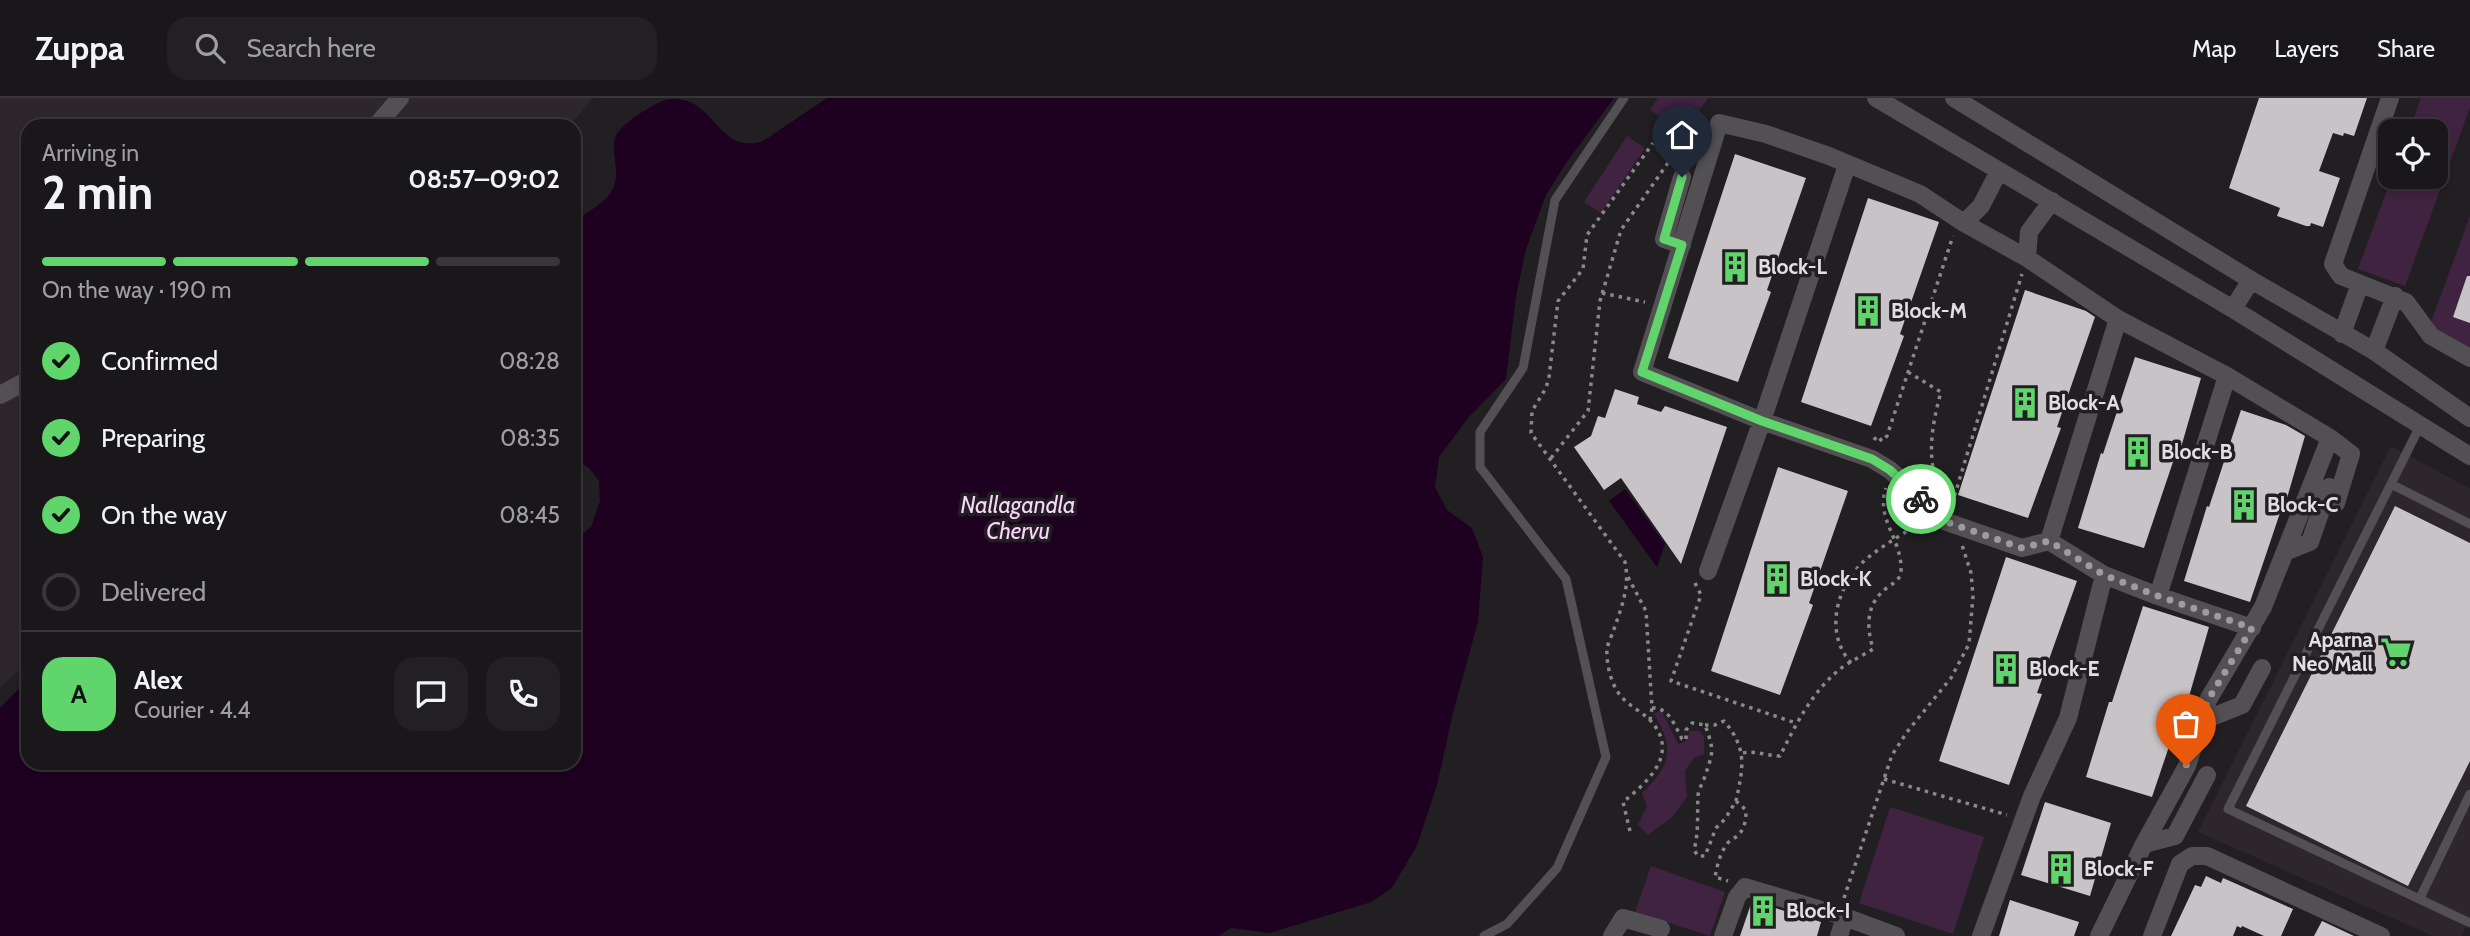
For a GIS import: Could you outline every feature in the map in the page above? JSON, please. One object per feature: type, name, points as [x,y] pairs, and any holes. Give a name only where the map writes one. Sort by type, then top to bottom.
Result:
[{"type":"street","points":[[382,119],[400,98]]},
{"type":"street","points":[[1876,98],[2232,309],[2470,456]]},
{"type":"street","points":[[1954,98],[1973,103],[2251,280],[2374,351],[2470,418]]},
{"type":"street","points":[[2390,98],[2333,264],[2341,276],[2395,296],[2411,307],[2431,336],[2470,358]]},
{"type":"street","points":[[2252,628],[2104,575],[2049,541],[2022,548],[1947,522],[1890,470],[1872,459],[1762,421],[1642,372],[1719,123],[1766,134],[1920,194],[1959,230],[2027,258],[2118,319],[2227,376],[2351,453],[2310,542],[2285,552]]},
{"type":"street","points":[[1708,570],[1762,421],[1847,164]]},
{"type":"street","points":[[1959,230],[1981,206],[1999,171]]},
{"type":"street","points":[[1682,177],[1664,239],[1682,245]]},
{"type":"street","points":[[2027,258],[2029,232],[2052,201]]},
{"type":"street","points":[[2232,309],[2251,280]]},
{"type":"street","points":[[2342,334],[2360,284]]},
{"type":"street","points":[[2374,351],[2395,296]]},
{"type":"street","points":[[2049,541],[2118,319]]},
{"type":"street","points":[[2158,596],[2227,376]]},
{"type":"street","points":[[0,394],[21,384]]},
{"type":"street","points":[[2099,936],[2186,766],[2208,700],[2263,607],[2330,438]]},
{"type":"street","points":[[1981,936],[2029,806],[2068,718],[2104,575]]},
{"type":"street","points":[[2202,721],[2242,705],[2262,668]]},
{"type":"street","points":[[2144,844],[2175,836],[2207,775]]},
{"type":"street","points":[[2152,936],[2180,864],[2192,856],[2207,856],[2381,936]]},
{"type":"street","points":[[1723,936],[1737,897],[1745,887],[1842,916],[1896,936]]},
{"type":"street","points":[[1839,936],[1842,916]]},
{"type":"street","points":[[1612,936],[1623,918],[1661,929]]},
{"type":"lane","points":[[1484,936],[1507,924],[1557,868],[1606,757],[1566,579],[1480,467],[1480,432],[1523,368],[1555,201],[1624,98]]},
{"type":"lane","points":[[2420,426],[2228,809],[2470,923]]},
{"type":"lane","points":[[2391,484],[2470,524]]},
{"type":"lane","points":[[2420,898],[2470,794]]},
{"type":"path","points":[[1650,720],[1652,708],[1646,611],[1628,576],[1625,562],[1531,433],[1531,422],[1532,411],[1546,388],[1549,377],[1558,301],[1583,269],[1587,235],[1653,144]]},
{"type":"path","points":[[1551,458],[1588,411],[1602,293],[1621,230],[1677,150]]},
{"type":"path","points":[[1872,459],[1874,440],[1877,436],[1882,441],[1887,436],[1959,230]]},
{"type":"path","points":[[1842,916],[1892,755],[1951,678],[1969,644],[1972,622],[1971,573],[1960,537],[1947,522],[2027,258]]},
{"type":"path","points":[[1602,293],[1663,306]]},
{"type":"path","points":[[1908,372],[1941,392],[1933,427],[1932,454],[1935,479],[1942,495],[1929,506]]},
{"type":"path","points":[[1742,753],[1751,751],[1780,756],[1810,701],[1840,669],[1873,649],[1868,634],[1868,614],[1878,596],[1899,578],[1901,569],[1882,506],[1886,485]]},
{"type":"path","points":[[1851,663],[1842,653],[1834,620],[1852,575],[1862,564],[1918,524],[1927,525]]},
{"type":"path","points":[[1628,576],[1626,592],[1607,649],[1609,673],[1619,695],[1650,720],[1659,732],[1663,748],[1660,765],[1623,802],[1630,831]]},
{"type":"path","points":[[1700,596],[1671,681],[1796,723]]},
{"type":"path","points":[[1652,708],[1660,707],[1667,713],[1682,739],[1685,740],[1686,730],[1692,723],[1715,725],[1724,721],[1740,743],[1742,753],[1736,802],[1725,820],[1716,828],[1705,856],[1698,856],[1694,850],[1700,803],[1698,795],[1713,756],[1713,745],[1705,725]]},
{"type":"path","points":[[1884,779],[2007,815],[2013,800],[2029,806]]},
{"type":"path","points":[[1736,802],[1746,810],[1745,825],[1721,853],[1715,877],[1745,887]]},
{"type":"shaded area","points":[[0,98],[593,98],[576,119],[21,119],[21,669],[0,687]]},
{"type":"shaded area","points":[[1658,98],[1708,98],[1685,133],[1650,110]]},
{"type":"shaded area","points":[[2421,98],[2470,98],[2470,107],[2448,168],[2448,119],[2413,119]]},
{"type":"shaded area","points":[[1627,136],[1645,148],[1601,213],[1584,202]]},
{"type":"shaded area","points":[[2388,189],[2440,189],[2405,286],[2358,269]]},
{"type":"shaded area","points":[[2470,216],[2470,349],[2430,325]]},
{"type":"shaded area","name":"Aparna Neo Mall","points":[[2391,446],[2470,489],[2470,918],[2462,936],[2433,936],[2198,832]]},
{"type":"shaded area","points":[[1661,710],[1678,744],[1685,742],[1690,731],[1700,731],[1704,737],[1704,754],[1694,758],[1685,771],[1687,797],[1672,817],[1648,835],[1638,825],[1647,806],[1642,793],[1659,774],[1667,756],[1665,737],[1654,714]]},
{"type":"shaded area","points":[[1890,807],[1984,837],[1953,934],[1859,903]]},
{"type":"shaded area","points":[[1651,866],[1725,892],[1710,936],[1635,912]]},
{"type":"water","name":"Nallagandla Chervu","points":[[827,98],[1614,98],[1546,195],[1526,249],[1516,296],[1506,379],[1468,418],[1439,457],[1435,487],[1447,510],[1472,528],[1483,557],[1478,622],[1437,785],[1417,846],[1391,889],[1371,902],[1270,933],[1231,928],[1218,936],[0,936],[0,708],[21,686],[21,770],[581,770],[581,535],[591,527],[600,501],[599,481],[581,463],[581,217],[602,202],[614,186],[614,144],[617,133],[629,121],[660,102],[671,99],[687,101],[698,106],[722,130],[739,142],[763,141]]},
{"type":"water","points":[[1625,489],[1665,544],[1657,567],[1609,501]]},
{"type":"building","points":[[2259,98],[2367,98],[2354,136],[2333,133],[2319,171],[2340,178],[2323,227],[2311,223],[2306,226],[2277,216],[2280,208],[2229,188]]},
{"type":"building","name":"Block-L","points":[[1735,154],[1806,178],[1767,290],[1771,292],[1738,382],[1668,358]]},
{"type":"building","name":"Block-M","points":[[1868,198],[1939,222],[1900,334],[1904,336],[1871,426],[1801,402]]},
{"type":"building","points":[[2467,276],[2470,276],[2470,323],[2453,317]]},
{"type":"building","name":"Block-A","points":[[2025,290],[2086,311],[2095,317],[2057,427],[2061,428],[2028,518],[1958,495]]},
{"type":"building","name":"Block-B","points":[[2135,357],[2201,378],[2180,451],[2177,450],[2144,548],[2078,528]]},
{"type":"building","points":[[1615,389],[1639,397],[1637,404],[1661,412],[1665,406],[1727,427],[1681,564],[1621,478],[1604,490],[1574,447],[1591,436],[1598,416],[1605,418]]},
{"type":"building","name":"Block-C","points":[[2241,410],[2286,425],[2305,436],[2285,505],[2283,504],[2250,602],[2184,581]]},
{"type":"building","name":"Block-K","points":[[1778,467],[1848,491],[1809,603],[1813,605],[1780,695],[1711,671]]},
{"type":"building","name":"Aparna Neo Mall","points":[[2395,506],[2470,543],[2470,761],[2408,886],[2246,806]]},
{"type":"building","name":"Block-E","points":[[2006,557],[2077,581],[2037,693],[2042,694],[2009,785],[1939,761]]},
{"type":"building","points":[[2143,606],[2209,627],[2188,700],[2185,699],[2152,797],[2086,777]]},
{"type":"building","name":"Block-F","points":[[2045,802],[2111,823],[2090,896],[2021,875]]},
{"type":"building","points":[[2206,876],[2221,883],[2223,878],[2293,909],[2281,936],[2264,936],[2237,926],[2233,936],[2171,936],[2195,885],[2201,887]]},
{"type":"building","points":[[2010,900],[2079,922],[2074,936],[1999,936]]},
{"type":"building","name":"Block-I","points":[[1752,901],[1821,922],[1817,936],[1740,936]]},
{"type":"building","points":[[2322,921],[2354,936],[2314,936]]},
{"type":"way so far","points":[[1921,499],[1947,522],[2022,548],[2049,541],[2104,575],[2252,628],[2208,700],[2186,766]]},
{"type":"place","name":"Block-L","points":[[1735,267]]},
{"type":"place","name":"Block-M","points":[[1868,311]]},
{"type":"place","name":"Block-A","points":[[2025,403]]},
{"type":"place","name":"Block-B","points":[[2138,452]]},
{"type":"place","name":"Block-C","points":[[2244,505]]},
{"type":"place","name":"Block-K","points":[[1777,579]]},
{"type":"place","name":"Aparna Neo Mall","points":[[2396,652]]},
{"type":"place","name":"Block-E","points":[[2006,669]]},
{"type":"place","name":"Block-F","points":[[2061,869]]},
{"type":"place","name":"Block-I","points":[[1763,911]]},
{"type":"route","points":[[1682,177],[1664,239],[1682,245],[1642,372],[1762,421],[1872,459],[1890,470],[1921,499]]}]
